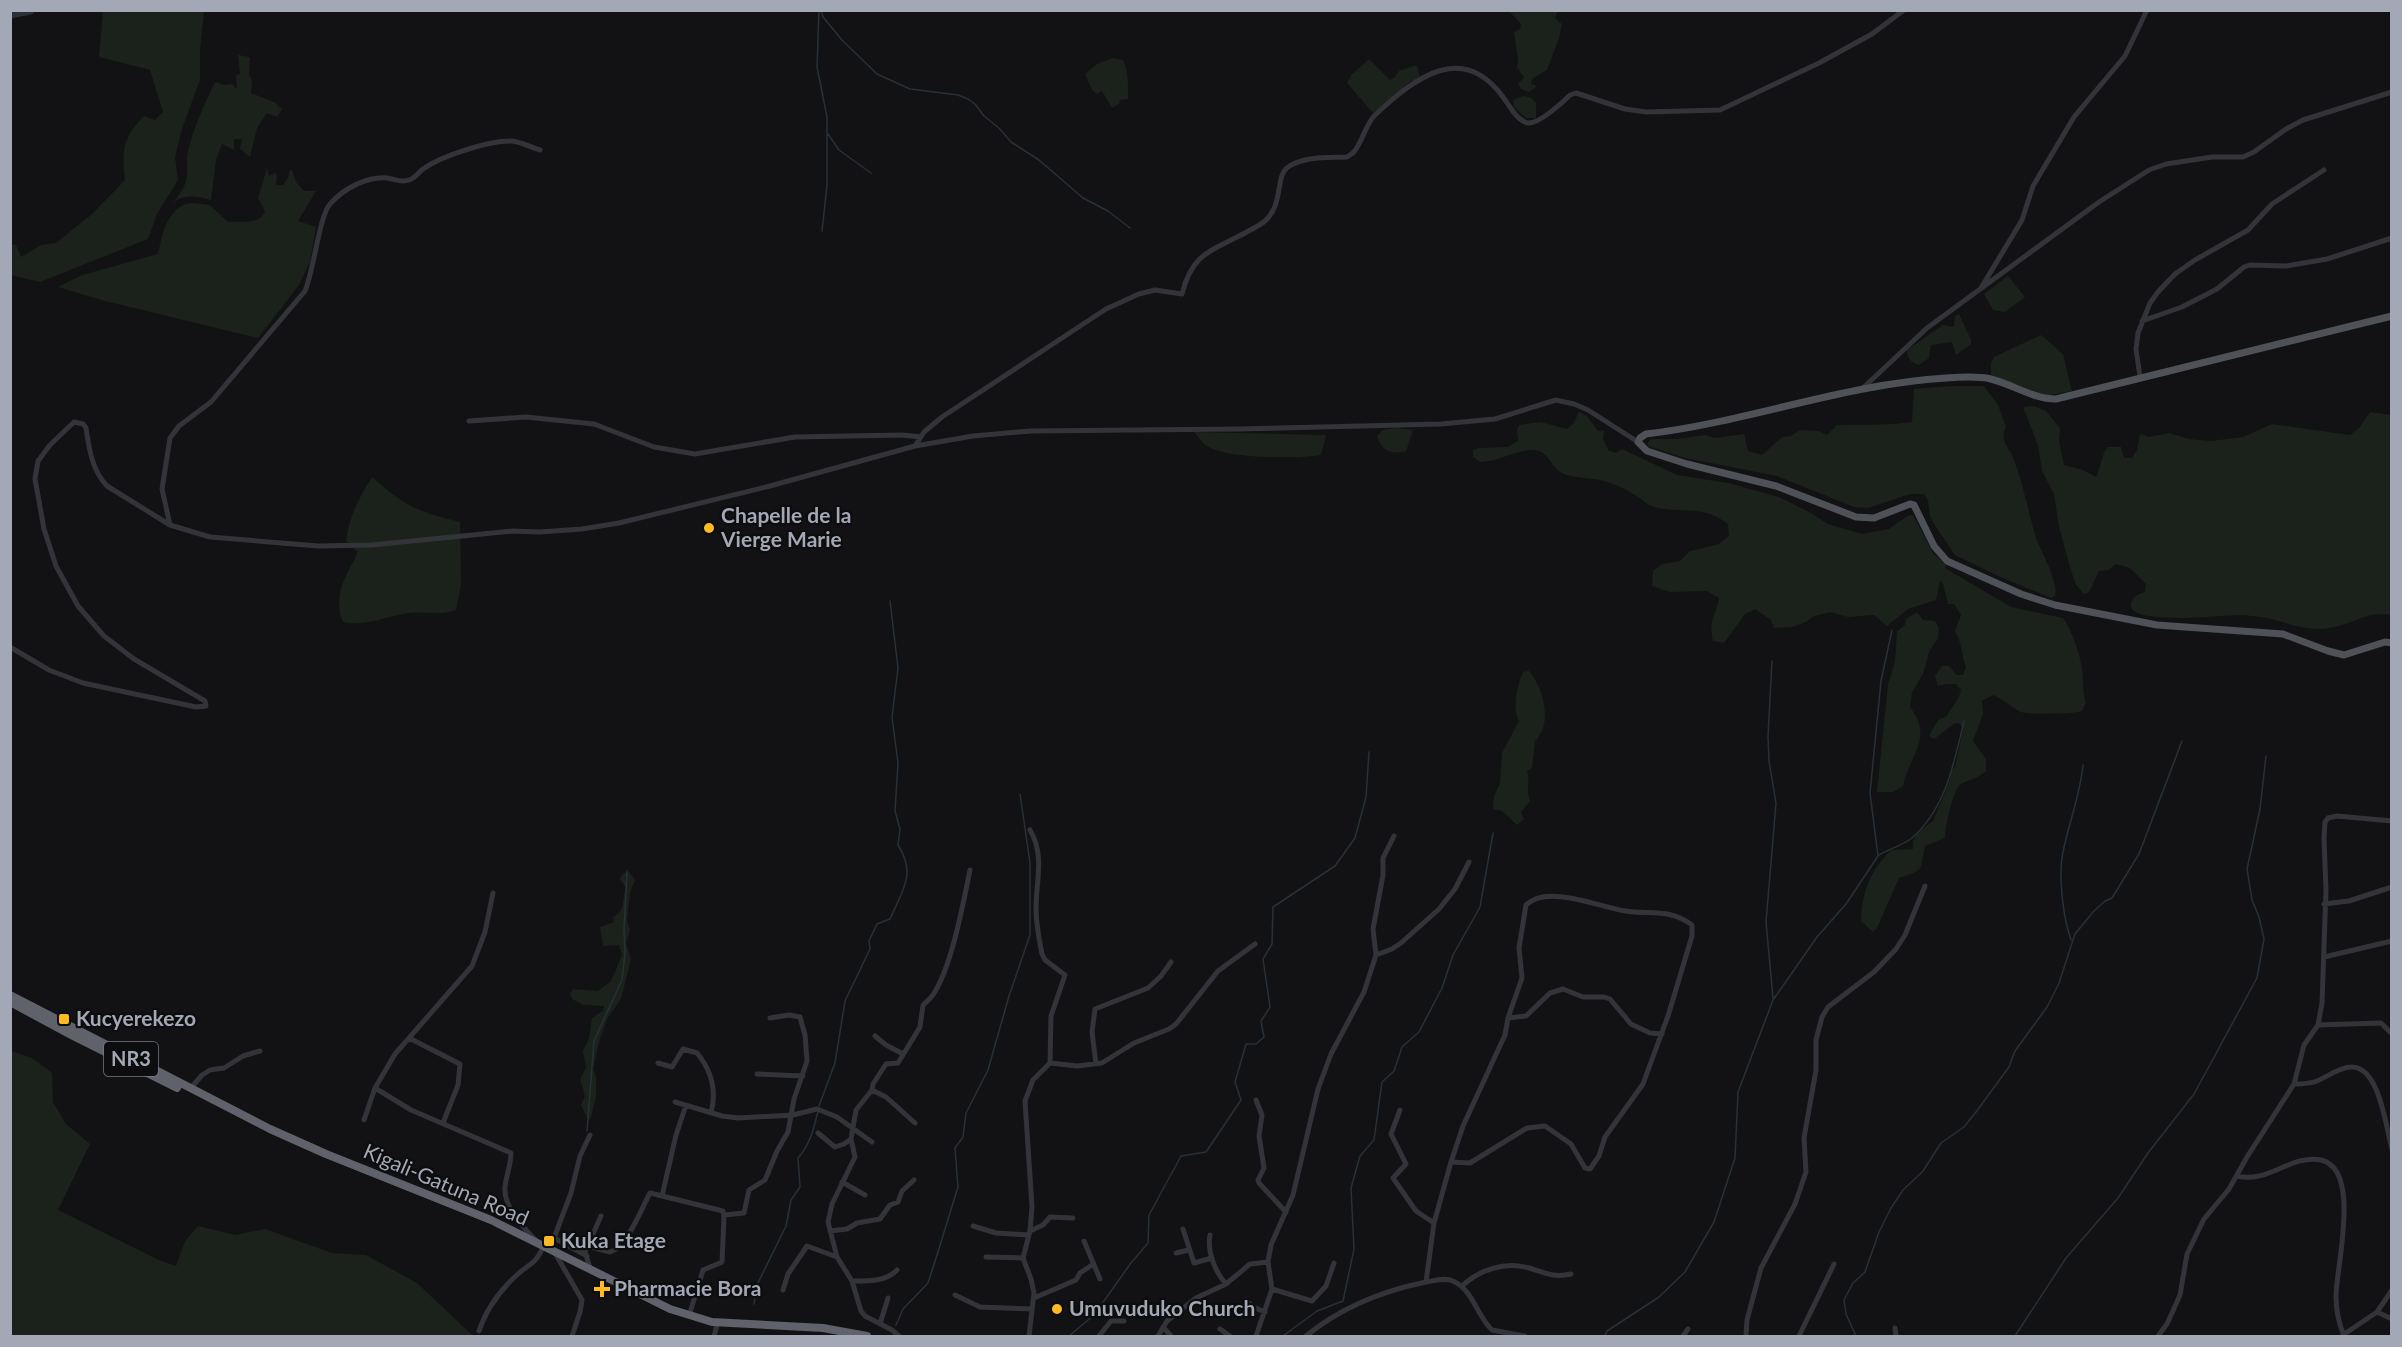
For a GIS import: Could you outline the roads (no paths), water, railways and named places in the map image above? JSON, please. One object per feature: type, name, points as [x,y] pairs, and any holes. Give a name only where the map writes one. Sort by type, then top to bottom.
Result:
[{"type":"highway","name":"Kigali-Gatuna Road","points":[[10,995],[253,1120],[326,1154],[459,1206],[670,1309],[718,1322],[823,1328],[867,1336]]},
{"type":"highway","name":"Kigali-Gatuna Road","points":[[10,1002],[154,1077],[216,1106],[253,1120]]},
{"type":"main road","points":[[2391,316],[2056,399],[2037,397],[1990,379],[1946,378],[1864,387],[1696,427],[1647,434],[1638,442],[1647,451],[1687,464],[1776,486],[1856,517],[1874,518],[1910,504],[1914,505],[1917,507],[1934,546],[1947,561],[2021,594],[2055,604],[2157,626],[2283,634],[2336,654],[2348,654],[2385,642],[2391,643]]},
{"type":"street","points":[[1980,289],[2022,220],[2033,186],[2074,117],[2125,56],[2147,10]]},
{"type":"street","points":[[915,446],[924,432],[942,417],[1106,309],[1139,294],[1155,290],[1182,294],[1186,276],[1199,258],[1260,225],[1272,214],[1279,200],[1281,175],[1287,167],[1301,161],[1347,157],[1353,153],[1373,116],[1411,83],[1440,69],[1462,68],[1482,75],[1498,90],[1519,117],[1528,123],[1537,121],[1570,95],[1576,93],[1625,109],[1646,112],[1720,110],[1819,63],[1872,34],[1900,12]]},
{"type":"street","points":[[1864,387],[1926,328],[2099,201],[2150,170],[2166,164],[2212,158],[2243,157],[2303,120],[2391,92]]},
{"type":"street","points":[[170,525],[162,489],[170,438],[180,426],[211,402],[305,291],[310,280],[322,223],[329,206],[346,191],[368,180],[385,178],[406,182],[423,169],[466,149],[509,141],[540,150]]},
{"type":"street","points":[[2140,377],[2136,349],[2142,321],[2150,303],[2175,274],[2248,230],[2272,204],[2324,170]]},
{"type":"street","points":[[2142,321],[2182,307],[2208,294],[2250,265],[2286,266],[2328,259],[2391,238]]},
{"type":"street","points":[[10,647],[49,670],[83,683],[186,705],[206,706],[205,701],[134,659],[104,636],[78,606],[48,546],[35,479],[38,461],[50,445],[74,422],[83,424],[86,428],[90,450],[100,478],[107,486],[170,525],[210,537],[318,546],[372,545],[512,531],[582,529],[619,523],[915,446],[973,436],[1030,431],[1328,428],[1441,424],[1496,419],[1556,400],[1575,404],[1588,410],[1638,442]]},
{"type":"street","points":[[469,421],[526,417],[594,424],[654,447],[695,454],[795,437],[902,435],[921,437]]},
{"type":"street","points":[[2158,1336],[2167,1324],[2180,1295],[2183,1267],[2204,1219],[2229,1189],[2294,1084],[2304,1045],[2318,1025],[2322,1003],[2324,957],[2326,819],[2337,816],[2391,821]]},
{"type":"street","points":[[1029,1336],[1034,1287],[1023,1258],[1030,1233],[1032,1199],[1025,1101],[1033,1080],[1050,1062],[1051,1016],[1065,975],[1045,960],[1041,954],[1036,906],[1040,865],[1034,836],[1030,830]]},
{"type":"street","points":[[1256,1336],[1272,1289],[1268,1262],[1271,1245],[1297,1180],[1310,1119],[1324,1071],[1364,992],[1376,955],[1373,929],[1383,875],[1383,858],[1394,836]]},
{"type":"street","points":[[1376,955],[1392,949],[1439,909],[1455,889],[1469,862]]},
{"type":"street","points":[[899,1336],[865,1316],[861,1311],[852,1281],[837,1257],[828,1214],[855,1157],[851,1139],[856,1110],[872,1090],[873,1084],[886,1064],[898,1063],[920,1027],[923,1005],[933,996],[957,930],[970,870]]},
{"type":"street","points":[[1746,1336],[1747,1320],[1761,1268],[1795,1204],[1806,1172],[1804,1138],[1816,1070],[1816,1040],[1822,1017],[1828,1007],[1874,972],[1896,949],[1905,934],[1925,886]]},
{"type":"street","points":[[2324,904],[2349,901],[2391,887]]},
{"type":"street","points":[[364,1119],[375,1088],[387,1066],[472,966],[485,932],[494,893]]},
{"type":"street","points":[[1426,1282],[1434,1223],[1451,1162],[1463,1126],[1505,1035],[1508,1018],[1522,978],[1519,948],[1526,905],[1538,899],[1572,897],[1623,911],[1663,912],[1685,920],[1693,927],[1662,1034],[1643,1084],[1605,1137],[1599,1156],[1590,1169],[1585,1168],[1571,1144],[1545,1126],[1527,1128],[1470,1162],[1451,1162]]},
{"type":"street","points":[[2324,957],[2391,941]]},
{"type":"street","points":[[1050,1062],[1077,1066],[1107,1061],[1134,1043],[1173,1027],[1218,970],[1255,944]]},
{"type":"street","points":[[1096,1064],[1092,1032],[1095,1009],[1148,988],[1171,962]]},
{"type":"street","points":[[1508,1018],[1526,1016],[1550,993],[1563,989],[1583,997],[1610,999],[1631,1024],[1650,1033],[1662,1034]]},
{"type":"street","points":[[724,1215],[744,1212],[749,1190],[765,1180],[768,1175],[777,1151],[788,1132],[794,1100],[807,1061],[806,1043],[800,1017],[789,1014],[770,1018]]},
{"type":"street","points":[[2381,1023],[2391,1034]]},
{"type":"street","points":[[2318,1025],[2391,1024]]},
{"type":"street","points":[[875,1036],[903,1054]]},
{"type":"street","points":[[409,1038],[460,1064],[458,1085],[443,1123]]},
{"type":"street","points":[[658,1063],[672,1067],[683,1049],[698,1053],[713,1082],[714,1102],[711,1113]]},
{"type":"street","points":[[190,1089],[202,1075],[210,1070],[224,1068],[243,1056],[260,1051]]},
{"type":"street","points":[[2294,1084],[2310,1083],[2350,1067],[2359,1068],[2368,1075],[2376,1088],[2389,1132],[2391,1149]]},
{"type":"street","points":[[757,1074],[803,1076]]},
{"type":"street","points":[[375,1088],[411,1110],[511,1153],[505,1185],[507,1198],[522,1227],[543,1247],[535,1262],[519,1273],[489,1308],[479,1331]]},
{"type":"street","points":[[872,1090],[886,1097],[915,1123]]},
{"type":"street","points":[[1256,1100],[1262,1115],[1259,1136],[1264,1168],[1258,1180],[1286,1212]]},
{"type":"street","points":[[675,1102],[711,1113],[738,1118],[793,1115],[818,1109],[837,1117],[872,1142]]},
{"type":"street","points":[[662,1196],[678,1124],[686,1105]]},
{"type":"street","points":[[1400,1110],[1391,1134],[1406,1164],[1393,1178],[1416,1211],[1434,1223]]},
{"type":"street","points":[[818,1133],[839,1147],[851,1139]]},
{"type":"street","points":[[587,1257],[554,1238],[571,1193],[580,1156],[590,1135]]},
{"type":"street","points":[[2237,1176],[2259,1177],[2299,1161],[2316,1160],[2329,1163],[2338,1175],[2342,1187],[2345,1225],[2336,1306],[2344,1336],[2378,1312],[2391,1290]]},
{"type":"street","points":[[830,1231],[847,1229],[857,1223],[880,1219],[890,1205],[898,1202],[902,1191],[914,1180]]},
{"type":"street","points":[[842,1182],[865,1195]]},
{"type":"street","points":[[587,1246],[613,1251],[631,1230],[650,1192],[723,1211],[722,1262],[703,1270],[689,1316]]},
{"type":"street","points":[[591,1271],[585,1252],[601,1216]]},
{"type":"street","points":[[973,1226],[996,1233],[1030,1233],[1043,1226],[1050,1217],[1073,1218]]},
{"type":"street","points":[[1183,1229],[1194,1263],[1212,1258]]},
{"type":"street","points":[[1210,1235],[1212,1258],[1226,1284]]},
{"type":"street","points":[[1084,1241],[1092,1265],[1100,1279]]},
{"type":"street","points":[[783,1290],[788,1274],[807,1246],[837,1257]]},
{"type":"street","points":[[1176,1253],[1189,1250]]},
{"type":"street","points":[[554,1252],[582,1300],[572,1336]]},
{"type":"street","points":[[986,1257],[1023,1258]]},
{"type":"street","points":[[1158,1336],[1167,1321],[1196,1298],[1226,1284],[1250,1264],[1268,1262]]},
{"type":"street","points":[[1272,1289],[1312,1301],[1326,1286],[1334,1263]]},
{"type":"street","points":[[1799,1336],[1834,1264]]},
{"type":"street","points":[[1034,1298],[1076,1280],[1080,1273],[1092,1265]]},
{"type":"street","points":[[1462,1286],[1479,1272],[1494,1268],[1519,1266],[1559,1276],[1571,1274]]},
{"type":"street","points":[[852,1281],[871,1282],[897,1270]]},
{"type":"street","points":[[1305,1336],[1370,1297],[1394,1289],[1447,1279],[1462,1286],[1492,1330],[1525,1336]]},
{"type":"street","points":[[955,1295],[981,1307],[1032,1309]]},
{"type":"street","points":[[880,1324],[888,1298]]},
{"type":"street","points":[[1246,1300],[1253,1307],[1264,1312]]},
{"type":"street","points":[[2378,1312],[2391,1319]]},
{"type":"street","points":[[1099,1336],[1111,1321],[1124,1321]]},
{"type":"street","points":[[714,1336],[718,1322]]},
{"type":"street","points":[[1162,1327],[1171,1336]]},
{"type":"street","points":[[1895,1328],[1896,1336]]},
{"type":"street","points":[[1220,1329],[1230,1336]]},
{"type":"street","points":[[1683,1336],[1688,1329]]},
{"type":"waterway","points":[[10,14],[30,10]]},
{"type":"waterway","points":[[819,10],[817,67],[827,117],[827,185],[822,231]]},
{"type":"waterway","points":[[821,10],[823,17],[842,40],[877,74],[910,89],[958,95],[968,99],[1011,142],[1039,160],[1083,198],[1108,211],[1130,228]]},
{"type":"waterway","points":[[828,134],[839,150],[871,173]]},
{"type":"waterway","points":[[819,1106],[835,1063],[845,1001],[870,949],[869,941],[877,924],[890,919],[906,882],[906,865],[904,855],[898,845],[900,829],[895,811],[898,763],[892,717],[898,668],[890,601]]},
{"type":"waterway","points":[[1605,1336],[1607,1331],[1659,1297],[1685,1272],[1714,1222],[1735,1158],[1738,1092],[1773,1000],[1817,937],[1846,904],[1878,856],[1870,793],[1881,681],[1892,630]]},
{"type":"waterway","points":[[1772,661],[1768,736],[1769,761],[1776,803],[1766,922],[1773,998]]},
{"type":"waterway","points":[[1879,855],[1912,838],[1933,813],[1947,784],[1964,721]]},
{"type":"waterway","points":[[1856,1336],[1846,1314],[1844,1300],[1853,1283],[1865,1272],[1879,1232],[1891,1208],[1903,1190],[1923,1171],[1941,1143],[1964,1127],[1976,1112],[2009,1067],[2015,1051],[2047,1007],[2059,983],[2075,934],[2093,912],[2112,898],[2139,854],[2182,741]]},
{"type":"waterway","points":[[1069,1336],[1094,1315],[1148,1243],[1149,1215],[1181,1156],[1206,1152],[1241,1100],[1235,1082],[1246,1044],[1256,1044],[1264,1037],[1261,1021],[1270,1007],[1263,959],[1272,944],[1273,907],[1335,866],[1355,838],[1366,797],[1369,752]]},
{"type":"waterway","points":[[2015,1336],[2066,1258],[2118,1198],[2148,1153],[2194,1094],[2257,978],[2264,939],[2252,900],[2247,869],[2260,809],[2266,756]]},
{"type":"waterway","points":[[2071,940],[2062,896],[2061,873],[2065,841],[2083,765]]},
{"type":"waterway","points":[[896,1325],[903,1309],[928,1283],[958,1187],[955,1148],[963,1137],[966,1113],[988,1070],[1009,996],[1030,935],[1030,863],[1020,794]]},
{"type":"waterway","points":[[1283,1336],[1317,1311],[1343,1301],[1354,1249],[1351,1188],[1360,1156],[1374,1140],[1382,1082],[1394,1071],[1402,1047],[1419,1032],[1442,988],[1453,955],[1480,907],[1493,833]]},
{"type":"waterway","points":[[587,1131],[594,1041],[622,980],[627,871]]},
{"type":"waterway","points":[[754,1304],[757,1285],[786,1226],[791,1200],[800,1187],[798,1158],[809,1142],[818,1111]]},
{"type":"place","name":"Chapelle de la Vierge Marie","points":[[709,528]]},
{"type":"place","name":"Kucyerekezo","points":[[64,1019]]},
{"type":"place","name":"Kuka Etage","points":[[549,1241]]},
{"type":"place","name":"Pharmacie Bora","points":[[602,1289]]},
{"type":"place","name":"Umuvuduko Church","points":[[1057,1309]]}]
